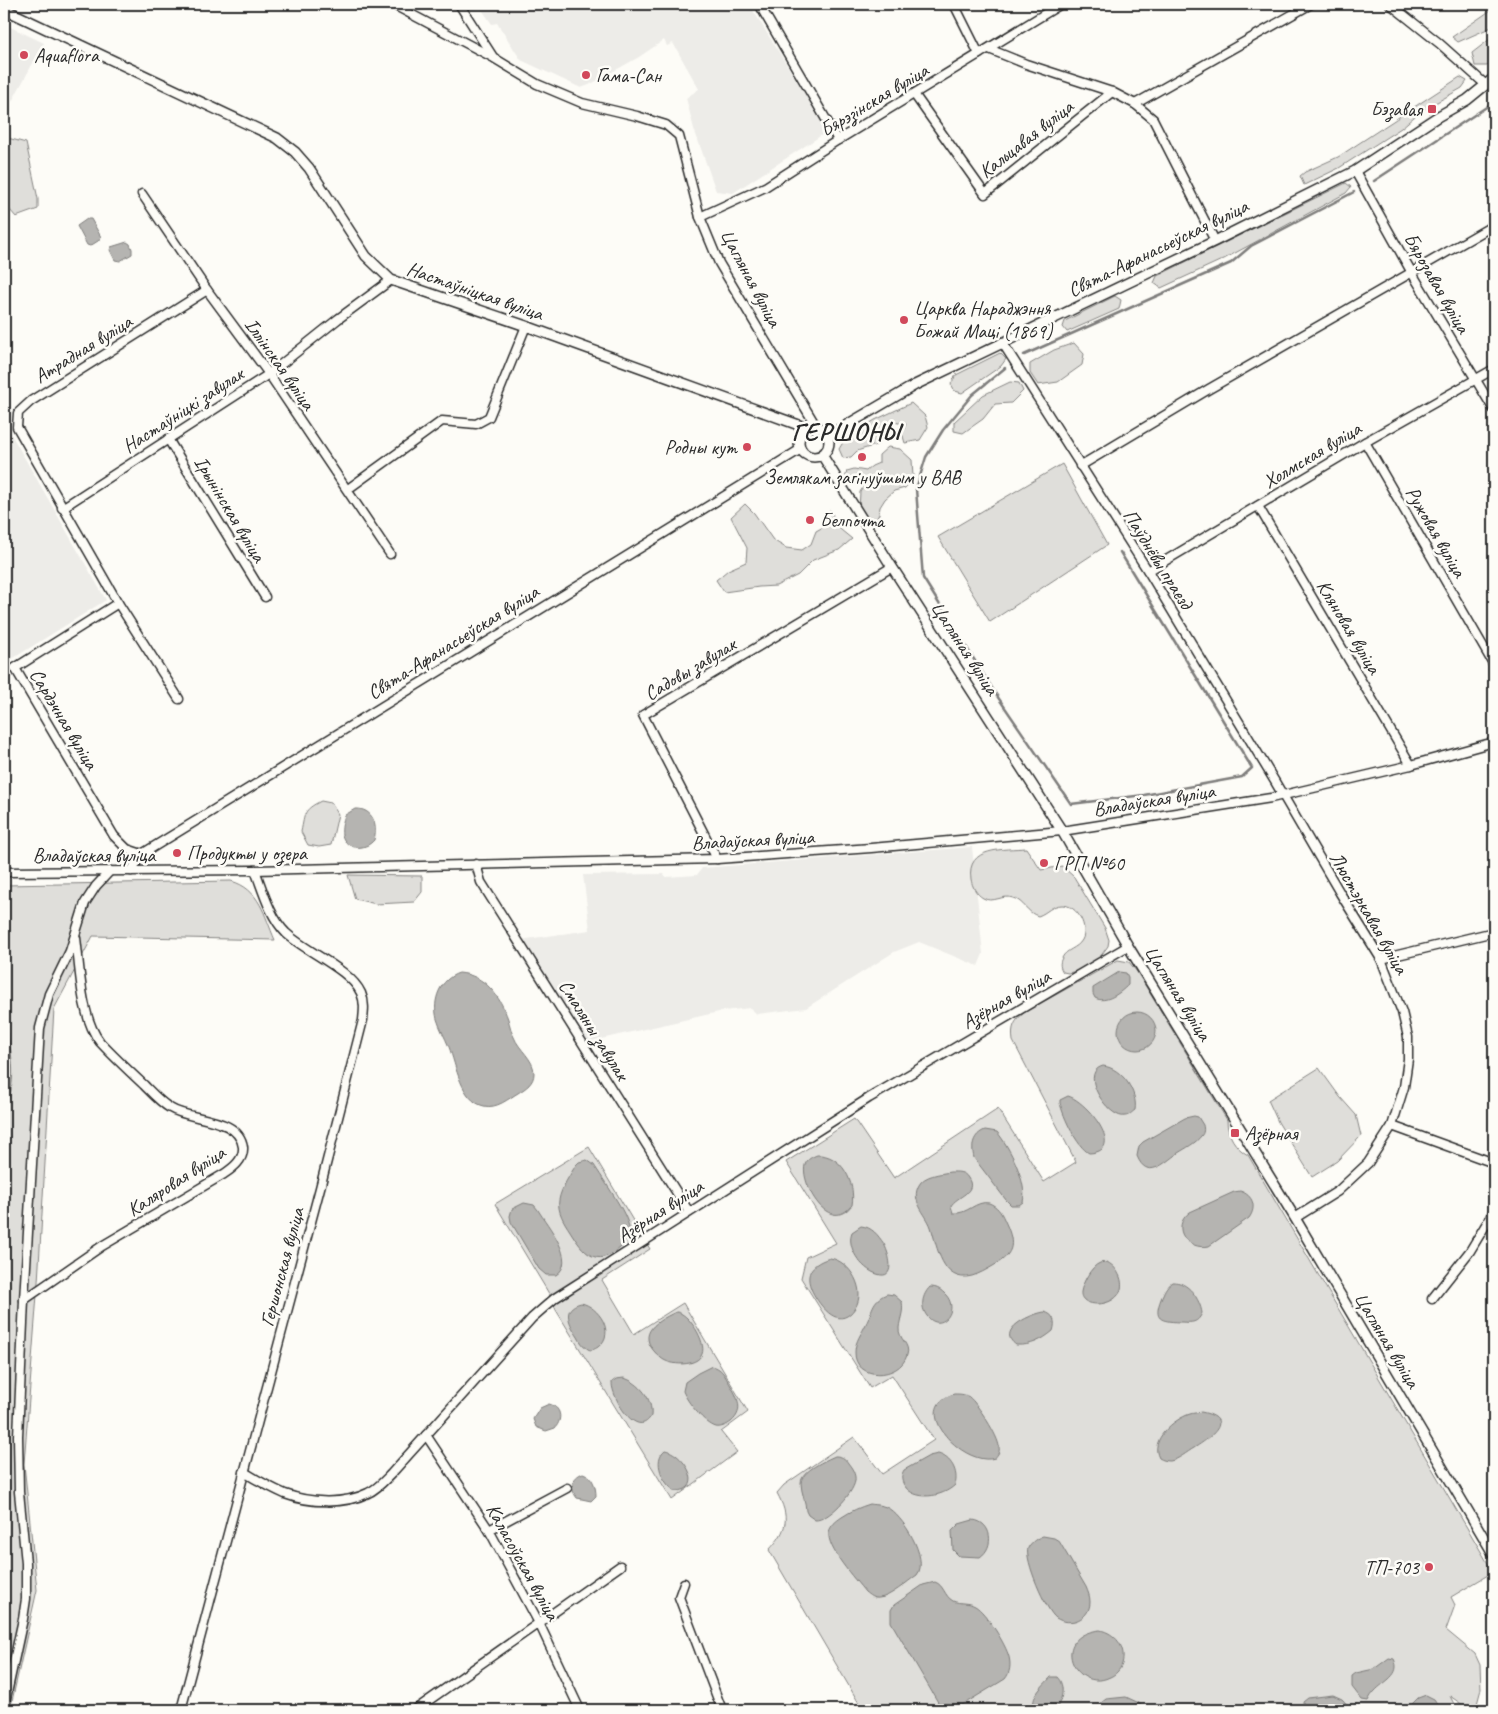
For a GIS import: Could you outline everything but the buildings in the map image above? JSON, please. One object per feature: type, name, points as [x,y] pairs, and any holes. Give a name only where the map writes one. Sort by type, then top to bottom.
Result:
[{"type":"street","points":[[392,4],[494,58]]},
{"type":"street","points":[[459,4],[494,58]]},
{"type":"street","points":[[759,4],[838,140]]},
{"type":"street","points":[[954,4],[979,54]]},
{"type":"street","name":"Бярэзінская вуліца","points":[[700,217],[765,187],[838,140],[1062,4]]},
{"type":"street","points":[[1135,104],[1311,4]]},
{"type":"street","points":[[1390,4],[1486,84]]},
{"type":"street","name":"Настаўніцкая вуліца","points":[[4,9],[277,138],[295,152],[309,168],[366,256],[391,280],[811,428]]},
{"type":"street","points":[[989,49],[1026,64],[1112,92],[1135,104],[1152,119],[1215,241]]},
{"type":"street","name":"Цагляная вуліца","points":[[494,58],[537,84],[573,100],[666,125],[679,136],[700,217],[719,263],[811,428]]},
{"type":"street","name":"Свята-Афанасьеўская вуліца","points":[[828,436],[908,388],[1215,241],[1355,171],[1437,117],[1467,100],[1494,78]]},
{"type":"street","name":"Кальцавая вуліца","points":[[914,94],[985,194],[1112,92]]},
{"type":"street","name":"Бярозавая вуліца","points":[[1355,171],[1412,273],[1494,410]]},
{"type":"street","name":"Іллінская вуліца","points":[[142,194],[207,290],[269,374],[390,554]]},
{"type":"street","points":[[1080,466],[1494,225]]},
{"type":"street","name":"Настаўніцкі завулак","points":[[62,508],[269,374],[391,280]]},
{"type":"street","name":"Атрадная вуліца","points":[[62,508],[17,427],[18,413],[31,401],[207,290]]},
{"type":"street","points":[[348,490],[442,422],[476,424],[489,417],[526,326]]},
{"type":"street","name":"Паўднёвы праезд","points":[[1002,342],[1148,572],[1283,795]]},
{"type":"street","name":"Холмская вуліца","points":[[1148,572],[1365,442],[1494,369]]},
{"type":"street","points":[[811,428],[824,430],[828,436],[828,448],[822,455],[808,456],[801,449],[800,436],[811,428]]},
{"type":"street","name":"Ірынінская вуліца","points":[[168,439],[265,597]]},
{"type":"street","name":"Ружовая вуліца","points":[[1365,442],[1494,665]]},
{"type":"street","name":"Свята-Афанасьеўская вуліца","points":[[131,871],[142,854],[801,449]]},
{"type":"street","name":"Цагляная вуліца","points":[[822,455],[1062,831],[1128,946],[1295,1218],[1494,1556]]},
{"type":"street","name":"Кляновая вуліца","points":[[1258,506],[1411,765]]},
{"type":"street","points":[[62,508],[118,603],[179,699]]},
{"type":"street","name":"Садовы завулак","points":[[717,859],[643,715],[892,567]]},
{"type":"street","name":"Сардэчная вуліца","points":[[118,603],[15,668],[114,836],[127,849],[142,854]]},
{"type":"street","name":"Владаўская вуліца","points":[[4,872],[255,870],[717,859],[871,848],[1062,831],[1283,795],[1411,765],[1494,742]]},
{"type":"street","name":"Люстэркавая вуліца","points":[[1283,795],[1381,959],[1402,1012],[1408,1037],[1408,1059],[1404,1086],[1392,1126],[1368,1163],[1338,1190],[1295,1218]]},
{"type":"street","name":"Смаляны завулак","points":[[476,864],[481,882],[689,1212]]},
{"type":"street","name":"Гершонская вуліца","points":[[182,1710],[320,1188],[364,1011],[364,1002],[361,994],[352,980],[295,940],[281,927],[271,911],[255,870]]},
{"type":"street","points":[[4,1707],[23,1619],[27,1580],[17,1455],[40,1028],[49,994],[70,951],[85,903],[96,886],[110,871]]},
{"type":"street","points":[[1381,959],[1494,932]]},
{"type":"street","name":"Каляровая вуліца","points":[[24,1300],[102,1246],[224,1174],[236,1164],[243,1152],[240,1140],[232,1129],[216,1122],[185,1115],[168,1107],[100,1042],[94,1034],[86,1013],[75,936]]},
{"type":"street","name":"Азёрная вуліца","points":[[244,1472],[275,1490],[300,1498],[328,1501],[357,1498],[369,1493],[380,1485],[544,1308],[568,1290],[868,1098],[1128,946]]},
{"type":"street","points":[[1392,1126],[1494,1163]]},
{"type":"street","points":[[1432,1299],[1470,1251],[1494,1210]]},
{"type":"street","name":"Каласоўская вуліца","points":[[426,1435],[489,1530],[539,1623],[580,1710]]},
{"type":"street","points":[[489,1530],[567,1488]]},
{"type":"street","points":[[415,1710],[620,1566]]},
{"type":"street","points":[[684,1583],[679,1597],[722,1710]]},
{"type":"shaded area","points":[[478,4],[749,4],[828,131],[733,193],[716,191],[694,129],[686,98],[699,89],[673,43],[667,46],[664,40],[639,57],[581,88],[521,60],[497,23],[492,24]]},
{"type":"shaded area","points":[[1494,8],[1494,26],[1458,42],[1452,37]]},
{"type":"shaded area","points":[[4,24],[44,43],[4,116]]},
{"type":"shaded area","points":[[1494,26],[1494,60],[1487,66],[1475,66],[1472,53],[1490,39]]},
{"type":"shaded area","points":[[1460,77],[1467,81],[1462,88],[1421,111],[1401,128],[1339,168],[1304,185],[1300,176],[1305,172],[1338,157]]},
{"type":"shaded area","points":[[4,137],[26,143],[38,199],[38,209],[16,217],[4,203]]},
{"type":"shaded area","points":[[1346,183],[1351,187],[1346,193],[1224,259],[1161,288],[1154,283],[1157,276]]},
{"type":"shaded area","points":[[87,219],[91,219],[101,237],[90,246],[87,245],[77,226]]},
{"type":"shaded area","points":[[127,242],[130,244],[132,254],[120,261],[115,260],[110,250],[111,247]]},
{"type":"shaded area","points":[[1115,296],[1121,300],[1119,309],[1067,332],[1063,327],[1065,321]]},
{"type":"shaded area","points":[[1074,343],[1084,354],[1082,365],[1058,382],[1038,385],[1030,373],[1030,364],[1054,350]]},
{"type":"shaded area","points":[[1000,353],[1006,359],[1001,366],[962,393],[955,391],[951,384],[956,375]]},
{"type":"shaded area","points":[[1010,382],[1019,383],[1023,391],[1011,403],[995,404],[983,419],[963,433],[954,431],[954,422],[983,395]]},
{"type":"shaded area","points":[[911,403],[925,416],[928,427],[920,440],[905,443],[902,433],[906,424],[892,422],[881,432],[879,444],[857,451],[851,457],[843,458],[839,449],[845,439],[875,420]]},
{"type":"shaded area","points":[[4,422],[106,600],[4,664]]},
{"type":"shaded area","points":[[888,447],[900,449],[912,460],[913,477],[905,488],[894,491],[885,499],[876,520],[868,523],[859,510],[860,492],[864,486],[856,480],[845,479],[847,471],[854,469],[866,471],[879,463],[879,455]]},
{"type":"shaded area","points":[[1062,464],[1107,545],[990,622],[938,537]]},
{"type":"shaded area","points":[[745,504],[754,513],[773,540],[786,548],[802,550],[811,544],[816,531],[825,526],[824,515],[830,510],[841,530],[852,539],[839,550],[813,560],[798,575],[776,586],[724,592],[716,580],[728,570],[746,562],[747,548],[731,517]]},
{"type":"shaded area","points":[[321,801],[331,803],[338,814],[331,845],[319,847],[308,845],[301,832],[306,813],[311,807]]},
{"type":"shaded area","points":[[355,809],[366,811],[373,818],[374,840],[366,846],[356,847],[347,844],[342,835],[345,815]]},
{"type":"shaded area","points":[[972,847],[983,954],[978,966],[919,942],[894,952],[806,1008],[757,1014],[750,1008],[723,1011],[588,1042],[520,940],[590,930],[583,875],[664,874],[666,877],[697,875],[702,868]]},
{"type":"shaded area","points":[[1026,848],[1041,870],[1062,866],[1074,877],[1105,928],[1109,940],[1108,946],[1100,957],[1077,971],[1063,972],[1060,965],[1064,955],[1080,943],[1084,935],[1081,918],[1073,909],[1068,906],[1058,905],[1038,916],[1017,900],[1009,897],[987,900],[978,894],[973,887],[971,868],[974,861],[980,855],[998,850]]},
{"type":"shaded area","points":[[348,875],[422,876],[422,892],[414,902],[376,904],[355,899]]},
{"type":"shaded area","points":[[231,881],[249,890],[255,897],[264,912],[275,940],[93,936],[54,1009],[38,1282],[24,1464],[37,1590],[10,1710],[4,1710],[4,885]]},
{"type":"shaded area","points":[[1118,960],[1129,962],[1137,972],[1227,1120],[1228,1130],[1233,1140],[1239,1149],[1248,1155],[1493,1572],[1451,1597],[1455,1605],[1446,1630],[1475,1654],[1480,1665],[1481,1689],[1477,1704],[1467,1708],[1450,1696],[1457,1710],[863,1710],[769,1550],[780,1536],[785,1523],[784,1509],[777,1493],[784,1485],[854,1437],[882,1474],[934,1440],[892,1375],[870,1388],[801,1278],[806,1257],[836,1243],[786,1162],[854,1119],[894,1178],[998,1109],[1044,1182],[1076,1162],[1013,1041],[1012,1032],[1014,1025],[1025,1012]]},
{"type":"shaded area","points":[[1119,972],[1126,973],[1128,985],[1108,999],[1095,998],[1093,988]]},
{"type":"shaded area","points":[[459,973],[484,982],[496,995],[505,1011],[516,1042],[532,1063],[534,1077],[529,1085],[498,1105],[489,1107],[476,1103],[465,1090],[437,1019],[436,1005],[439,991],[447,980]]},
{"type":"shaded area","points":[[1137,1012],[1150,1018],[1156,1031],[1150,1044],[1137,1050],[1124,1044],[1118,1031],[1124,1018]]},
{"type":"shaded area","points":[[4,1015],[13,1075],[9,1098],[4,1110]]},
{"type":"shaded area","points":[[1103,1066],[1116,1071],[1131,1089],[1134,1096],[1135,1110],[1128,1115],[1119,1115],[1112,1111],[1099,1095],[1093,1077],[1096,1070]]},
{"type":"shaded area","points":[[1319,1068],[1356,1115],[1361,1136],[1337,1161],[1312,1177],[1278,1122],[1268,1100]]},
{"type":"shaded area","points":[[1068,1096],[1085,1107],[1100,1126],[1105,1136],[1105,1144],[1100,1150],[1089,1153],[1084,1150],[1075,1138],[1060,1103],[1060,1100]]},
{"type":"shaded area","points":[[1198,1117],[1204,1128],[1203,1134],[1196,1141],[1156,1168],[1151,1169],[1141,1163],[1137,1156],[1139,1146],[1143,1142],[1185,1118]]},
{"type":"shaded area","points":[[985,1130],[997,1132],[1007,1146],[1016,1165],[1024,1194],[1023,1202],[1019,1205],[1011,1205],[1006,1200],[974,1158],[975,1138]]},
{"type":"shaded area","points":[[589,1147],[650,1249],[602,1280],[634,1334],[683,1303],[748,1412],[721,1432],[737,1452],[672,1500],[556,1310],[548,1292],[495,1204]]},
{"type":"shaded area","points":[[817,1155],[834,1159],[845,1171],[849,1179],[853,1196],[852,1205],[843,1213],[834,1214],[825,1210],[811,1193],[807,1183],[805,1165],[808,1160]]},
{"type":"shaded area","points":[[587,1160],[594,1165],[628,1222],[629,1231],[625,1242],[620,1248],[604,1257],[597,1257],[585,1251],[565,1224],[559,1208],[560,1195],[576,1165]]},
{"type":"shaded area","points":[[950,1172],[964,1174],[970,1183],[968,1191],[951,1206],[953,1213],[963,1212],[980,1204],[989,1203],[1003,1216],[1010,1234],[1011,1246],[1006,1256],[993,1266],[972,1276],[962,1277],[947,1269],[939,1253],[929,1222],[916,1196],[919,1185],[925,1179]]},
{"type":"shaded area","points":[[1240,1191],[1251,1198],[1253,1210],[1249,1218],[1209,1246],[1201,1247],[1188,1242],[1181,1231],[1181,1225],[1184,1218],[1190,1212]]},
{"type":"shaded area","points":[[524,1203],[534,1205],[559,1243],[564,1261],[562,1269],[556,1275],[546,1275],[539,1269],[511,1222],[512,1209]]},
{"type":"shaded area","points":[[861,1226],[872,1230],[884,1244],[890,1265],[887,1274],[877,1274],[871,1271],[856,1257],[851,1244],[851,1238],[852,1232]]},
{"type":"shaded area","points":[[830,1258],[837,1260],[850,1270],[858,1285],[858,1301],[855,1308],[850,1314],[839,1318],[829,1313],[816,1298],[809,1279],[812,1269],[816,1265]]},
{"type":"shaded area","points":[[1107,1262],[1115,1268],[1120,1277],[1121,1287],[1118,1295],[1104,1303],[1095,1304],[1088,1302],[1083,1298],[1081,1292],[1085,1280],[1090,1271],[1097,1265]]},
{"type":"shaded area","points":[[1172,1282],[1183,1284],[1199,1302],[1202,1313],[1195,1321],[1167,1321],[1158,1315],[1161,1299]]},
{"type":"shaded area","points":[[930,1287],[939,1289],[949,1299],[950,1312],[943,1321],[932,1321],[923,1309],[925,1294]]},
{"type":"shaded area","points":[[887,1294],[894,1295],[902,1302],[903,1309],[899,1332],[908,1351],[903,1363],[896,1369],[878,1374],[862,1368],[857,1361],[855,1352],[856,1344],[873,1306],[878,1299]]},
{"type":"shaded area","points":[[581,1303],[594,1309],[603,1321],[605,1328],[606,1335],[603,1341],[593,1350],[588,1349],[582,1343],[570,1322],[569,1313],[571,1309]]},
{"type":"shaded area","points":[[676,1312],[681,1313],[691,1322],[702,1342],[702,1354],[695,1361],[689,1363],[677,1364],[665,1361],[653,1350],[649,1343],[648,1337],[654,1326]]},
{"type":"shaded area","points":[[1044,1312],[1053,1319],[1053,1331],[1036,1342],[1016,1345],[1011,1339],[1012,1328],[1024,1319]]},
{"type":"shaded area","points":[[712,1366],[718,1368],[724,1374],[734,1391],[739,1407],[736,1417],[720,1427],[712,1425],[702,1417],[692,1406],[683,1391],[685,1382]]},
{"type":"shaded area","points":[[624,1378],[640,1388],[648,1398],[651,1416],[645,1422],[639,1423],[632,1420],[620,1406],[612,1382],[616,1379]]},
{"type":"shaded area","points":[[954,1394],[962,1394],[969,1397],[987,1420],[998,1442],[999,1452],[995,1458],[982,1459],[969,1454],[956,1446],[945,1435],[938,1423],[936,1411],[941,1401]]},
{"type":"shaded area","points":[[549,1404],[556,1408],[560,1417],[555,1428],[546,1431],[536,1427],[533,1419],[540,1408]]},
{"type":"shaded area","points":[[1201,1412],[1212,1415],[1217,1419],[1219,1424],[1213,1434],[1176,1459],[1169,1461],[1159,1458],[1157,1444],[1165,1431],[1177,1420]]},
{"type":"shaded area","points":[[665,1450],[672,1453],[685,1464],[691,1479],[690,1485],[685,1489],[675,1491],[663,1478],[659,1460]]},
{"type":"shaded area","points":[[938,1454],[947,1458],[953,1466],[956,1475],[955,1485],[936,1495],[921,1496],[914,1494],[904,1485],[902,1474],[904,1470],[929,1456]]},
{"type":"shaded area","points":[[835,1456],[839,1456],[847,1461],[855,1476],[855,1481],[850,1493],[833,1512],[815,1520],[806,1511],[801,1486],[802,1479],[809,1470]]},
{"type":"shaded area","points":[[583,1473],[592,1479],[595,1486],[596,1496],[591,1501],[577,1498],[572,1487],[576,1477]]},
{"type":"shaded area","points":[[870,1504],[886,1507],[899,1518],[912,1538],[920,1559],[920,1568],[917,1575],[893,1592],[879,1598],[865,1592],[836,1555],[829,1539],[832,1525],[852,1511]]},
{"type":"shaded area","points":[[973,1520],[984,1525],[988,1530],[988,1547],[980,1557],[959,1556],[953,1550],[952,1531],[959,1524]]},
{"type":"shaded area","points":[[1043,1536],[1059,1541],[1086,1587],[1090,1598],[1089,1608],[1087,1613],[1078,1620],[1067,1622],[1056,1618],[1047,1606],[1032,1573],[1028,1548],[1034,1540]]},
{"type":"shaded area","points":[[935,1582],[953,1601],[967,1603],[979,1609],[1000,1637],[1010,1660],[1009,1672],[1005,1679],[954,1710],[946,1710],[939,1704],[891,1622],[891,1610],[894,1605],[923,1585]]},
{"type":"shaded area","points":[[1100,1630],[1115,1638],[1123,1652],[1123,1658],[1119,1670],[1115,1674],[1098,1680],[1087,1678],[1078,1671],[1072,1662],[1071,1652],[1074,1642],[1084,1634]]},
{"type":"shaded area","points":[[1389,1658],[1394,1659],[1396,1665],[1394,1674],[1374,1692],[1368,1701],[1362,1700],[1352,1687],[1352,1676],[1356,1673],[1374,1669]]},
{"type":"shaded area","points":[[1051,1677],[1057,1677],[1060,1681],[1062,1694],[1060,1702],[1055,1710],[1035,1710],[1035,1696]]},
{"type":"shaded area","points":[[1333,1695],[1342,1699],[1352,1710],[1304,1710],[1303,1702],[1308,1698]]},
{"type":"shaded area","points":[[1426,1695],[1434,1699],[1442,1710],[1406,1710],[1418,1698]]},
{"type":"shaded area","points":[[1126,1697],[1139,1703],[1144,1710],[1101,1710],[1101,1703],[1106,1699]]},
{"type":"waterway","points":[[1374,181],[1494,102]]},
{"type":"waterway","points":[[1024,355],[1231,263],[1251,246],[1354,192]]},
{"type":"waterway","points":[[1005,368],[972,395],[943,430],[926,457],[916,489],[923,578],[995,693],[1071,804],[1144,795],[1242,777],[1252,768],[1120,552]]},
{"type":"place","name":"Aquaflora","points":[[24,55]]},
{"type":"place","name":"Гама-Сан","points":[[586,75]]},
{"type":"place","name":"Бэзавая","points":[[1432,109]]},
{"type":"place","name":"Царква Нараджэння Божай Маці (1869)","points":[[904,320]]},
{"type":"place","name":"Родны кут","points":[[747,447]]},
{"type":"place","name":"Землякам загінуўшым у ВАВ","points":[[862,457]]},
{"type":"place","name":"Белпочта","points":[[810,520]]},
{"type":"place","name":"Продукты у озера","points":[[177,853]]},
{"type":"place","name":"ГРП №60","points":[[1044,863]]},
{"type":"place","name":"Азёрная","points":[[1235,1133]]},
{"type":"place","name":"ТП-703","points":[[1429,1567]]},
{"type":"district","name":"ГЕРШОНЫ","points":[[846,432]]}]
